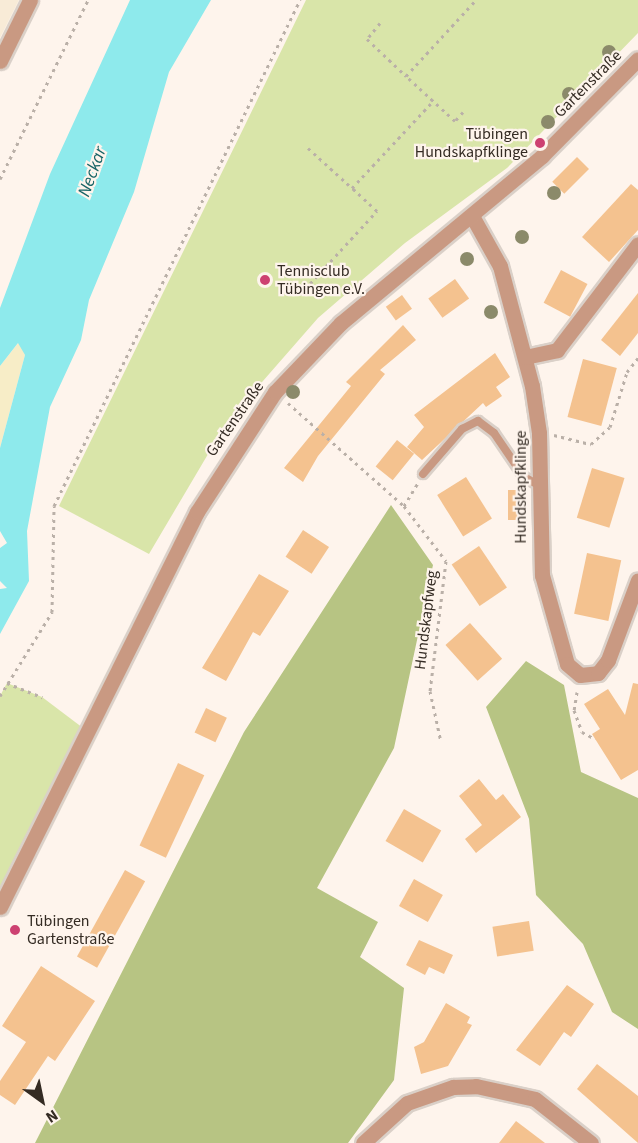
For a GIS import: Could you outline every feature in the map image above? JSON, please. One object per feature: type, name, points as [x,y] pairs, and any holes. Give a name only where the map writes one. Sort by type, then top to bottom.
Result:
[{"type":"street","points":[[0,61],[30,0]]},
{"type":"street","name":"Gartenstraße","points":[[0,907],[197,512],[275,392],[341,323],[542,156],[638,59]]},
{"type":"street","name":"Hundskapfklinge","points":[[472,216],[500,266],[525,357],[539,433],[542,575],[567,664],[580,675],[598,673],[608,660],[638,580]]},
{"type":"street","points":[[525,357],[557,350],[638,244]]},
{"type":"street","points":[[363,1143],[407,1103],[453,1087],[476,1086],[535,1099],[591,1143]]},
{"type":"lane","points":[[423,474],[462,429],[478,421],[494,433],[524,477],[540,486]]},
{"type":"path","points":[[0,179],[88,0]]},
{"type":"path","points":[[0,696],[52,612],[54,506],[300,0]]},
{"type":"path","points":[[406,76],[476,0]]},
{"type":"path","points":[[380,23],[367,39],[455,121],[464,112]]},
{"type":"path","points":[[352,188],[433,101]]},
{"type":"path","points":[[305,289],[377,211],[309,148]]},
{"type":"path","points":[[539,433],[591,444],[610,427],[627,372],[638,358]]},
{"type":"path","name":"Hundskapfweg","points":[[275,392],[404,506],[446,561],[430,691],[441,742]]},
{"type":"path","points":[[404,506],[423,474]]},
{"type":"path","points":[[7,683],[42,697]]},
{"type":"path","points":[[578,683],[574,710],[582,732],[595,739]]},
{"type":"shaded area","points":[[0,0],[19,0],[0,38]]},
{"type":"green space","name":"Tennisclub Tübingen e.V.","points":[[306,0],[638,0],[638,33],[507,168],[405,243],[318,318],[227,422],[149,554],[59,506]]},
{"type":"green space","points":[[391,505],[433,565],[394,748],[317,888],[378,922],[360,957],[404,988],[394,1080],[348,1143],[35,1143],[244,732]]},
{"type":"green space","points":[[526,661],[564,685],[581,772],[638,798],[638,1029],[612,1012],[583,944],[536,895],[529,819],[486,707]]},
{"type":"green space","points":[[7,683],[42,697],[87,731],[0,907],[0,696]]},
{"type":"sand","points":[[19,342],[25,355],[0,448],[0,366]]},
{"type":"water","name":"Neckar","points":[[130,0],[211,0],[169,72],[134,192],[89,300],[81,340],[50,407],[27,531],[29,581],[0,634],[0,589],[7,588],[0,581],[0,548],[7,543],[0,531],[0,448],[25,355],[18,343],[0,366],[0,308],[50,174]]},
{"type":"building","points":[[577,157],[589,169],[564,194],[552,182]]},
{"type":"building","points":[[631,184],[638,190],[638,230],[609,262],[582,237]]},
{"type":"building","points":[[561,270],[587,284],[570,317],[544,303]]},
{"type":"building","points":[[455,279],[469,298],[442,318],[428,298]]},
{"type":"building","points":[[638,293],[638,333],[620,356],[601,340]]},
{"type":"building","points":[[402,295],[412,309],[396,321],[386,307]]},
{"type":"building","points":[[403,325],[416,340],[380,370],[385,374],[318,456],[303,482],[284,468],[351,386],[346,382]]},
{"type":"building","points":[[495,353],[510,377],[496,387],[502,396],[486,407],[483,403],[422,460],[407,447],[424,427],[414,415]]},
{"type":"building","points":[[583,359],[617,368],[601,426],[567,417]]},
{"type":"building","points":[[397,440],[414,454],[393,480],[376,466]]},
{"type":"building","points":[[592,468],[625,478],[609,528],[577,518]]},
{"type":"building","points":[[466,477],[492,519],[463,537],[437,495]]},
{"type":"building","points":[[508,490],[524,490],[524,520],[508,520]]},
{"type":"building","points":[[303,530],[329,547],[312,574],[286,557]]},
{"type":"building","points":[[479,546],[507,587],[480,606],[452,564]]},
{"type":"building","points":[[587,553],[621,560],[608,621],[574,614]]},
{"type":"building","points":[[259,574],[289,591],[260,636],[253,632],[226,681],[202,668]]},
{"type":"building","points":[[470,623],[502,659],[478,681],[445,645]]},
{"type":"building","points":[[633,683],[638,684],[638,770],[621,780],[592,734],[600,729],[584,704],[608,689],[625,715]]},
{"type":"building","points":[[206,708],[227,718],[215,742],[195,732]]},
{"type":"building","points":[[178,763],[204,775],[166,858],[140,845]]},
{"type":"building","points":[[479,779],[496,800],[503,794],[521,817],[476,853],[465,839],[482,825],[459,796]]},
{"type":"building","points":[[404,809],[441,830],[423,863],[386,841]]},
{"type":"building","points":[[125,870],[145,881],[97,968],[77,957]]},
{"type":"building","points":[[414,879],[443,895],[428,922],[399,906]]},
{"type":"building","points":[[529,921],[534,951],[497,956],[492,927]]},
{"type":"building","points":[[419,940],[453,955],[444,974],[429,967],[425,975],[406,965]]},
{"type":"building","points":[[41,966],[95,1001],[55,1061],[48,1056],[15,1105],[0,1095],[0,1081],[26,1042],[2,1026]]},
{"type":"building","points":[[567,985],[594,1004],[571,1037],[564,1032],[540,1066],[516,1050]]},
{"type":"building","points":[[446,1003],[470,1017],[467,1023],[472,1025],[448,1066],[421,1074],[414,1047],[424,1042]]},
{"type":"building","points":[[597,1064],[638,1096],[638,1143],[577,1089]]},
{"type":"building","points":[[516,1121],[545,1143],[499,1143]]},
{"type":"place","name":"Tübingen Hundskapfklinge","points":[[540,143]]},
{"type":"place","name":"Tennisclub Tübingen e.V.","points":[[265,280]]},
{"type":"place","name":"Tübingen Gartenstraße","points":[[15,930]]}]
